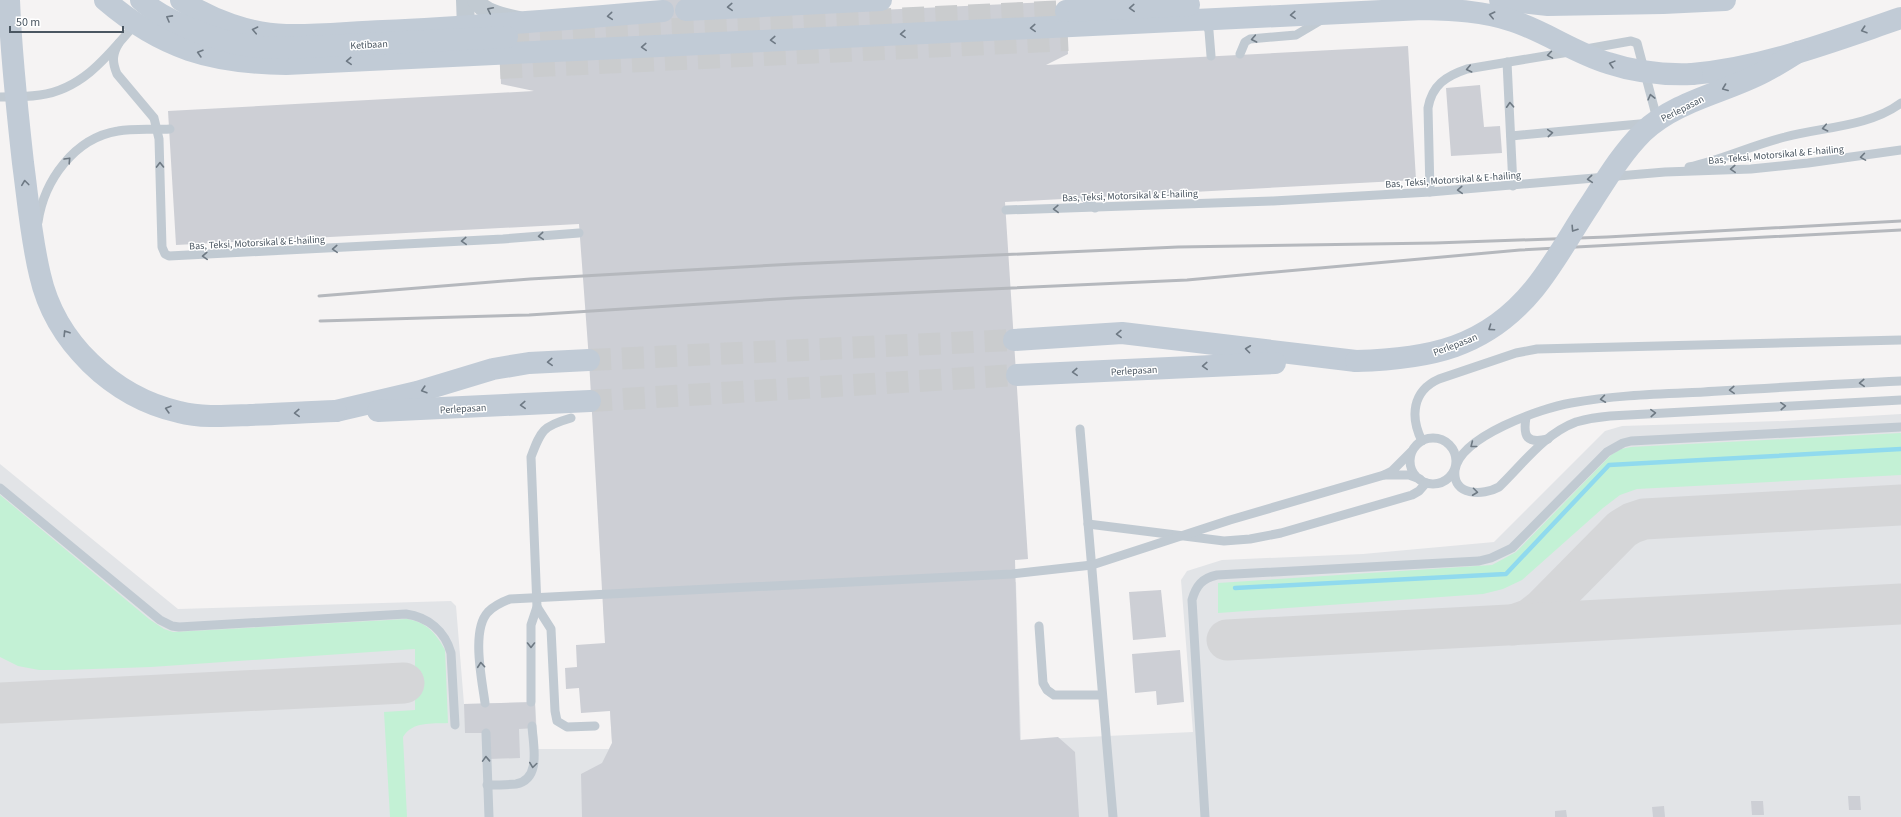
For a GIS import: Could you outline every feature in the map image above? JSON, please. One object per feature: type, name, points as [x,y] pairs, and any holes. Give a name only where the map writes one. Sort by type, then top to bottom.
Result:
[{"type":"main road","points":[[9,0],[11,48],[29,213],[40,275],[47,299],[68,336],[82,355],[116,385],[138,398],[180,413],[202,416],[336,411],[418,392],[493,369],[529,363],[589,360]]},
{"type":"main road","points":[[105,0],[144,30],[168,42],[200,54],[238,62],[286,64],[1423,9],[1455,10],[1497,16],[1515,22],[1608,63],[1651,73],[1670,75],[1713,72],[1762,62],[1798,52],[1901,18]]},
{"type":"main road","name":"Ketibaan","points":[[141,0],[171,19],[201,33],[231,42],[252,46],[285,48],[502,33]]},
{"type":"main road","points":[[181,0],[204,13],[227,22],[254,31],[286,35],[466,28],[502,33],[533,23],[663,10]]},
{"type":"main road","points":[[686,10],[881,0]]},
{"type":"main road","points":[[1066,11],[1296,0]]},
{"type":"main road","points":[[1500,0],[1548,5],[1663,3],[1725,0]]},
{"type":"main road","points":[[1068,40],[1109,36],[1262,2]]},
{"type":"main road","points":[[357,44],[434,63],[462,67],[500,68]]},
{"type":"main road","name":"Perlepasan","points":[[1017,375],[1238,364],[1356,361],[1406,358],[1430,354],[1471,340],[1505,318],[1534,289],[1619,159],[1644,131],[1659,119],[1678,108],[1764,73],[1798,52]]},
{"type":"main road","points":[[1014,340],[1122,333],[1356,361]]},
{"type":"main road","name":"Perlepasan","points":[[336,411],[405,411],[590,401]]},
{"type":"street","points":[[465,0],[466,28]]},
{"type":"street","points":[[476,0],[478,4],[487,10],[501,16],[533,23]]},
{"type":"lane","points":[[0,98],[40,95],[72,85],[97,67],[155,0]]},
{"type":"lane","points":[[1182,0],[1202,16],[1207,23],[1211,56]]},
{"type":"lane","points":[[1240,54],[1245,42],[1250,39],[1296,35],[1346,4]]},
{"type":"lane","points":[[1430,192],[1428,108],[1430,98],[1435,88],[1452,74],[1467,69],[1507,62],[1632,41],[1636,43],[1639,48],[1656,115],[1655,120],[1650,123],[1511,136]]},
{"type":"lane","name":"Bas, Teksi, Motorsikal & E-hailing","points":[[119,43],[113,52],[112,60],[114,67],[117,74],[154,118],[159,139],[162,247],[165,254],[169,256],[496,240],[579,233]]},
{"type":"lane","points":[[1507,62],[1513,186]]},
{"type":"lane","points":[[1665,172],[1709,162],[1785,137],[1869,119],[1885,113],[1901,103]]},
{"type":"lane","points":[[40,275],[37,228],[39,213],[47,190],[64,164],[86,143],[117,131],[170,129]]},
{"type":"lane","name":"Bas, Teksi, Motorsikal & E-hailing","points":[[1006,210],[1095,208],[1430,192],[1665,172],[1808,164],[1901,150]]},
{"type":"lane","points":[[1084,198],[1095,208]]},
{"type":"lane","points":[[1422,441],[1416,429],[1414,420],[1417,401],[1426,386],[1439,379],[1527,350],[1901,340]]},
{"type":"lane","points":[[1384,475],[1409,476],[1423,481],[1441,482],[1453,473],[1464,452],[1476,442],[1526,416],[1571,403],[1618,396],[1901,381]]},
{"type":"lane","points":[[484,703],[479,643],[480,626],[488,612],[510,599],[537,596],[1012,574],[1092,565],[1188,535],[1230,520],[1384,475],[1392,472],[1422,441],[1436,438],[1444,440],[1454,451],[1456,466],[1455,479],[1460,487],[1471,493],[1489,492],[1499,487],[1549,439],[1576,422],[1610,416],[1901,400]]},
{"type":"lane","points":[[1526,416],[1524,430],[1525,435],[1530,439],[1537,441],[1549,439]]},
{"type":"lane","points":[[531,702],[531,625],[537,607],[537,596],[531,457],[538,438],[550,424],[570,418]]},
{"type":"lane","points":[[1205,817],[1192,600],[1197,586],[1204,579],[1217,575],[1479,561],[1491,558],[1512,548],[1607,452],[1623,443],[1631,441],[1901,427]]},
{"type":"lane","points":[[1080,429],[1112,817]]},
{"type":"lane","points":[[1412,452],[1411,467],[1423,481]]},
{"type":"lane","points":[[1088,524],[1224,540],[1250,539],[1281,533],[1412,495],[1419,491],[1423,481]]},
{"type":"lane","points":[[0,488],[160,620],[172,626],[179,628],[406,614],[425,619],[444,636],[451,653],[455,725]]},
{"type":"lane","points":[[537,607],[551,630],[555,711],[557,721],[566,727],[595,726]]},
{"type":"lane","points":[[1039,626],[1043,683],[1047,690],[1054,695],[1102,694]]},
{"type":"lane","points":[[487,785],[517,784],[525,780],[532,772],[534,760],[532,726]]},
{"type":"lane","points":[[486,733],[489,817]]},
{"type":"shaded area","points":[[1901,414],[1901,817],[0,817],[0,464],[178,609],[451,601],[456,606],[464,704],[535,702],[538,749],[609,749],[612,743],[603,605],[1016,582],[1021,740],[1193,732],[1181,580],[1187,571],[1222,560],[1363,554],[1494,542],[1605,431],[1622,426],[1784,421]]},
{"type":"green space","points":[[1901,433],[1901,475],[1637,489],[1620,495],[1603,508],[1522,580],[1503,589],[1483,594],[1218,613],[1218,583],[1492,565],[1516,552],[1611,455],[1621,449],[1631,447]]},
{"type":"green space","points":[[0,495],[149,619],[164,629],[173,632],[407,619],[414,620],[430,629],[438,638],[445,650],[448,723],[423,724],[412,728],[403,737],[407,817],[390,817],[384,712],[415,710],[415,649],[151,667],[39,670],[18,666],[0,657]]},
{"type":"building","points":[[662,0],[686,0],[686,19],[1050,2],[1066,11],[1068,54],[1046,65],[1408,46],[1416,180],[1005,202],[1028,559],[1015,560],[1020,740],[1058,737],[1075,752],[1079,817],[582,817],[581,774],[602,763],[612,743],[610,711],[581,713],[579,688],[566,689],[565,668],[577,667],[576,645],[605,643],[589,360],[579,224],[176,245],[168,111],[534,91],[501,84],[499,40],[538,28],[663,20]]},
{"type":"building","points":[[1480,85],[1484,127],[1500,126],[1502,153],[1451,156],[1446,88]]},
{"type":"building","points":[[1161,590],[1166,637],[1133,640],[1129,592]]},
{"type":"building","points":[[1180,650],[1184,702],[1157,705],[1156,691],[1135,693],[1132,654]]},
{"type":"building","points":[[535,702],[536,728],[519,729],[520,758],[488,759],[487,733],[465,733],[464,704]]},
{"type":"building","points":[[1848,796],[1860,796],[1861,810],[1849,810]]},
{"type":"building","points":[[1751,801],[1763,801],[1764,815],[1752,815]]},
{"type":"building","points":[[1664,806],[1665,817],[1653,817],[1652,807]]},
{"type":"building","points":[[1566,810],[1567,817],[1555,817],[1555,811]]},
{"type":"waterway","points":[[1235,588],[1506,574],[1609,465],[1901,449]]},
{"type":"taxiway","points":[[1513,625],[1530,619],[1543,609],[1622,529],[1632,523],[1644,519],[1901,505]]},
{"type":"taxiway","points":[[1227,640],[1901,604]]},
{"type":"taxiway","points":[[0,703],[404,683]]},
{"type":"tunnel","points":[[507,37],[1066,11]]},
{"type":"tunnel","points":[[500,68],[1068,40]]},
{"type":"tunnel","points":[[589,360],[1014,340]]},
{"type":"tunnel","points":[[590,401],[1017,375]]},
{"type":"railway","points":[[319,296],[530,279],[794,264],[1178,247],[1435,243],[1607,237],[1901,221]]},
{"type":"railway","points":[[320,321],[529,315],[795,298],[1187,280],[1520,250],[1901,230]]}]
